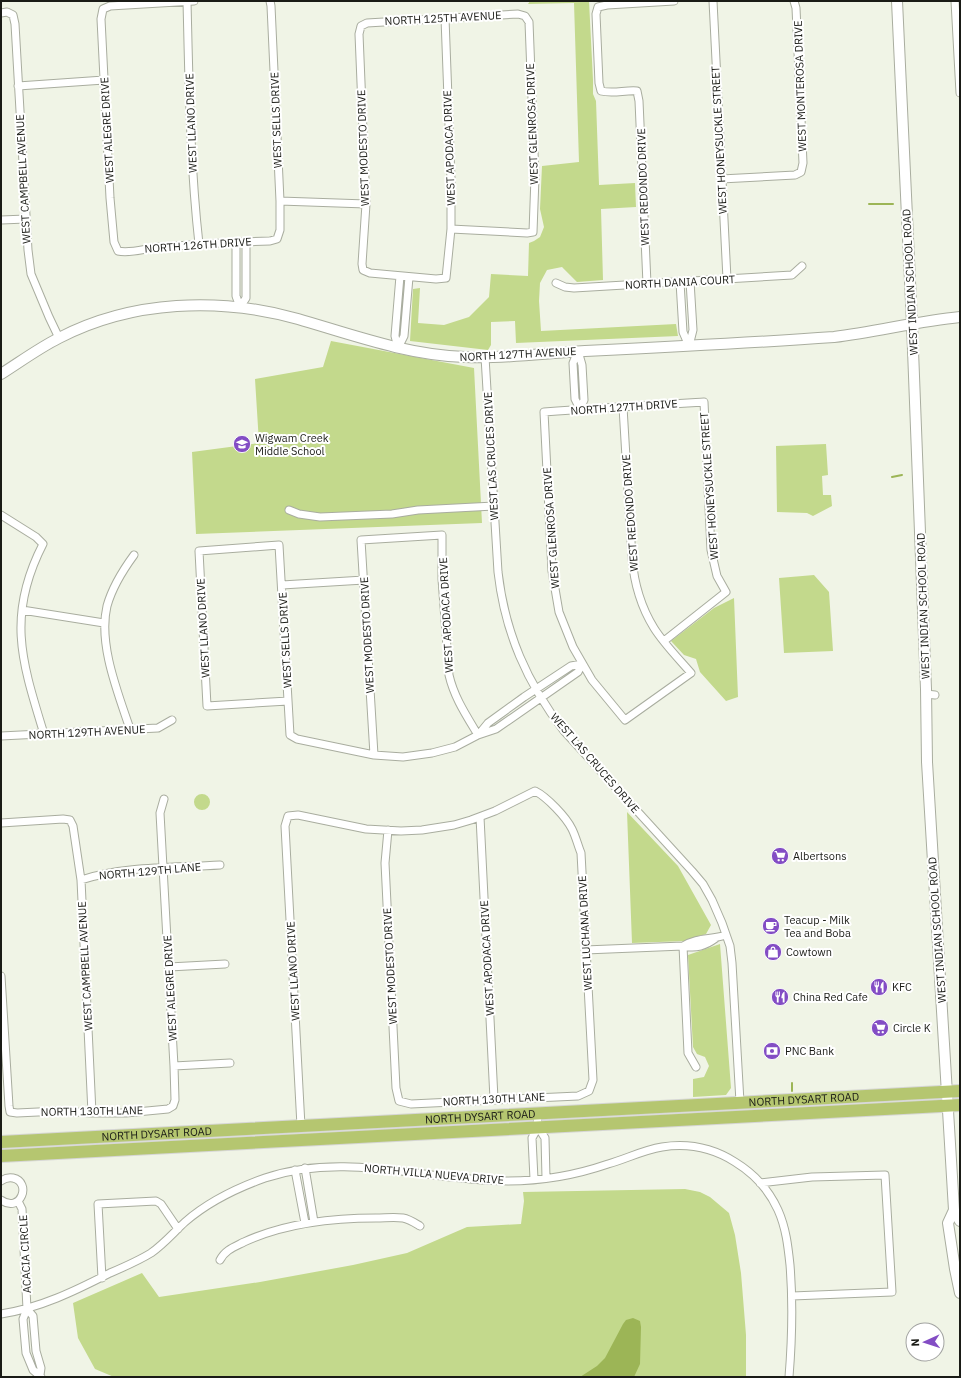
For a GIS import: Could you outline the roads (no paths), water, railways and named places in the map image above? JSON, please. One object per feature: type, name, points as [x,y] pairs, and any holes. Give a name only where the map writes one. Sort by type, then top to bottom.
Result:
[{"type":"main road","name":"WEST INDIAN SCHOOL ROAD","points":[[897,1],[931,695],[927,762],[954,1210],[960,1221]]},
{"type":"main road","name":"NORTH 127TH AVENUE","points":[[1,374],[59,338],[90,325],[114,317],[174,306],[199,305],[240,307],[272,312],[398,348],[437,356],[467,358],[689,346],[848,335],[938,319],[960,317]]},
{"type":"main road","name":"NORTH DYSART ROAD","points":[[1,1142],[960,1091]]},
{"type":"main road","points":[[740,1102],[741,1117]]},
{"type":"main road","name":"NORTH DYSART ROAD","points":[[1,1156],[960,1105]]},
{"type":"main road","name":"WEST INDIAN SCHOOL ROAD","points":[[954,1210],[948,1223],[954,1269],[960,1293]]},
{"type":"street","points":[[187,1],[194,1]]},
{"type":"street","name":"WEST ALEGRE DRIVE","points":[[118,251],[114,242],[110,198],[101,19],[103,9],[110,6],[187,1]]},
{"type":"street","name":"WEST LLANO DRIVE","points":[[187,1],[192,160],[195,208],[200,244]]},
{"type":"street","name":"WEST SELLS DRIVE","points":[[270,1],[280,201],[280,230],[278,239]]},
{"type":"street","name":"WEST REDONDO DRIVE","points":[[646,284],[639,101],[637,91],[601,91],[599,83],[596,14],[598,7],[607,5],[674,1]]},
{"type":"street","name":"WEST HONEYSUCKLE STREET","points":[[713,1],[727,279]]},
{"type":"street","name":"WEST MONTEROSA DRIVE","points":[[721,179],[795,175],[801,172],[803,163],[796,8],[794,1]]},
{"type":"street","points":[[955,1],[960,93]]},
{"type":"street","name":"WEST CAMPBELL AVENUE","points":[[1,13],[7,12],[13,15],[15,24],[26,219],[31,274],[59,338]]},
{"type":"street","name":"NORTH 125TH AVENUE","points":[[361,26],[367,23],[445,18],[518,14],[525,16]]},
{"type":"street","name":"WEST GLENROSA DRIVE","points":[[451,229],[527,233],[533,232],[535,177],[529,22],[525,16]]},
{"type":"street","name":"WEST APODACA DRIVE","points":[[409,277],[436,280],[446,278],[451,229],[451,179],[445,18]]},
{"type":"street","name":"WEST MODESTO DRIVE","points":[[361,26],[359,34],[366,204],[362,264],[363,270],[370,273],[400,276]]},
{"type":"street","points":[[18,86],[104,80]]},
{"type":"street","points":[[280,201],[366,204]]},
{"type":"street","points":[[1,220],[26,219]]},
{"type":"street","name":"NORTH 126TH DRIVE","points":[[118,251],[125,252],[146,248],[270,241],[278,239]]},
{"type":"street","points":[[236,242],[236,296],[240,307]]},
{"type":"street","points":[[240,307],[246,298],[246,242]]},
{"type":"street","name":"NORTH DANIA COURT","points":[[556,283],[565,287],[574,288],[792,275],[802,266]]},
{"type":"street","points":[[400,276],[409,277],[404,336],[398,348],[395,336],[400,276]]},
{"type":"street","points":[[680,282],[683,332],[689,346]]},
{"type":"street","points":[[689,346],[693,330],[690,282]]},
{"type":"street","points":[[578,351],[573,363],[575,399],[580,409]]},
{"type":"street","name":"WEST LAS CRUCES DRIVE","points":[[485,357],[499,579],[507,620],[514,643],[530,679],[552,716],[572,741],[703,884],[717,912],[726,935],[732,963],[740,1102]]},
{"type":"street","name":"WEST HONEYSUCKLE STREET","points":[[664,641],[726,592],[717,576],[711,550],[704,402]]},
{"type":"street","name":"NORTH 127TH DRIVE","points":[[544,412],[704,402]]},
{"type":"street","name":"WEST REDONDO DRIVE","points":[[623,407],[634,578],[654,628],[691,673],[625,720]]},
{"type":"street","name":"WEST GLENROSA DRIVE","points":[[544,412],[552,571],[559,612],[573,647],[582,664],[592,680],[625,720]]},
{"type":"street","points":[[289,510],[299,514],[320,517],[392,514],[418,510],[494,506]]},
{"type":"street","points":[[1,515],[36,537],[43,544],[29,576],[22,610],[20,630],[24,663],[44,734]]},
{"type":"street","name":"WEST APODACA DRIVE","points":[[442,535],[442,579],[449,675],[451,685],[460,705],[478,735]]},
{"type":"street","name":"WEST MODESTO DRIVE","points":[[374,755],[361,540],[442,535]]},
{"type":"street","name":"WEST LLANO DRIVE","points":[[279,546],[199,551],[207,706],[288,702]]},
{"type":"street","name":"WEST SELLS DRIVE","points":[[279,546],[290,735],[297,739],[374,755]]},
{"type":"street","points":[[130,729],[108,658],[104,623],[107,606],[112,592],[125,567],[134,555]]},
{"type":"street","points":[[282,585],[364,580]]},
{"type":"street","points":[[22,610],[104,623]]},
{"type":"street","points":[[478,735],[488,723],[536,689],[571,666],[582,664]]},
{"type":"street","points":[[374,755],[403,757],[432,753],[455,747],[478,735],[496,729],[578,672],[582,664]]},
{"type":"street","name":"NORTH 129TH AVENUE","points":[[1,736],[158,728],[172,720]]},
{"type":"street","name":"WEST LUCHANA DRIVE","points":[[480,817],[535,791],[542,794],[572,828],[581,853],[593,1080],[589,1091]]},
{"type":"street","name":"WEST ALEGRE DRIVE","points":[[164,798],[160,813],[174,1066],[175,1100],[173,1106]]},
{"type":"street","name":"WEST LLANO DRIVE","points":[[301,1126],[285,826],[288,816],[298,815],[366,829],[388,830]]},
{"type":"street","points":[[388,830],[422,830],[454,825],[480,817]]},
{"type":"street","name":"WEST APODACA DRIVE","points":[[480,817],[494,1099]]},
{"type":"street","name":"WEST CAMPBELL AVENUE","points":[[1,823],[63,819],[70,820],[73,826],[81,880],[92,1113]]},
{"type":"street","name":"WEST MODESTO DRIVE","points":[[388,830],[385,863],[396,1088],[399,1101]]},
{"type":"street","name":"NORTH 129TH LANE","points":[[81,880],[98,874],[119,871],[220,865]]},
{"type":"street","points":[[585,950],[683,946],[692,948],[705,938],[716,938],[726,935]]},
{"type":"street","points":[[683,946],[688,1053],[696,1067]]},
{"type":"street","points":[[169,967],[224,964]]},
{"type":"street","name":"NORTH 130TH LANE","points":[[1,976],[10,1112],[59,1111],[126,1113],[168,1109],[173,1106]]},
{"type":"street","points":[[174,1066],[230,1063]]},
{"type":"street","name":"NORTH 130TH LANE","points":[[399,1101],[411,1104],[578,1096],[589,1091]]},
{"type":"street","points":[[537,1113],[538,1127],[545,1138],[546,1178]]},
{"type":"street","points":[[534,1180],[532,1138],[538,1127]]},
{"type":"street","name":"NORTH VILLA NUEVA DRIVE","points":[[1,1314],[27,1309],[60,1297],[102,1278],[161,1246],[197,1213],[225,1196],[266,1178],[295,1170],[343,1166],[468,1179],[508,1181],[534,1180],[595,1168],[658,1147],[684,1146],[706,1149],[719,1153],[743,1167],[760,1183],[772,1198],[777,1208],[785,1228],[790,1261],[792,1338],[789,1377]]},
{"type":"street","points":[[305,1168],[314,1222]]},
{"type":"street","points":[[295,1170],[305,1223]]},
{"type":"street","points":[[760,1183],[812,1177],[885,1175],[892,1292],[792,1296]]},
{"type":"street","name":"ACACIA CIRCLE","points":[[1,1181],[12,1178],[22,1185],[22,1194],[18,1201],[10,1204],[1,1200]]},
{"type":"street","name":"ACACIA CIRCLE","points":[[18,1201],[22,1209],[27,1309]]},
{"type":"street","points":[[102,1278],[98,1204],[156,1201],[161,1204],[178,1229]]},
{"type":"street","points":[[220,1260],[223,1253],[229,1249],[256,1236],[305,1223],[363,1218],[405,1218],[420,1226]]},
{"type":"street","points":[[27,1309],[33,1316],[40,1376],[33,1370],[26,1353],[23,1318],[27,1309]]},
{"type":"waterway","points":[[869,204],[893,204]]},
{"type":"waterway","points":[[892,477],[902,475]]},
{"type":"waterway","points":[[792,1083],[792,1091]]},
{"type":"place","name":"Wigwam Creek Middle School","points":[[242,444]]},
{"type":"place","name":"Albertsons","points":[[780,856]]},
{"type":"place","name":"Teacup - Milk Tea and Boba","points":[[771,926]]},
{"type":"place","name":"Cowtown","points":[[773,952]]},
{"type":"place","name":"KFC","points":[[879,987]]},
{"type":"place","name":"China Red Cafe","points":[[780,997]]},
{"type":"place","name":"Circle K","points":[[880,1028]]},
{"type":"place","name":"PNC Bank","points":[[772,1051]]}]
